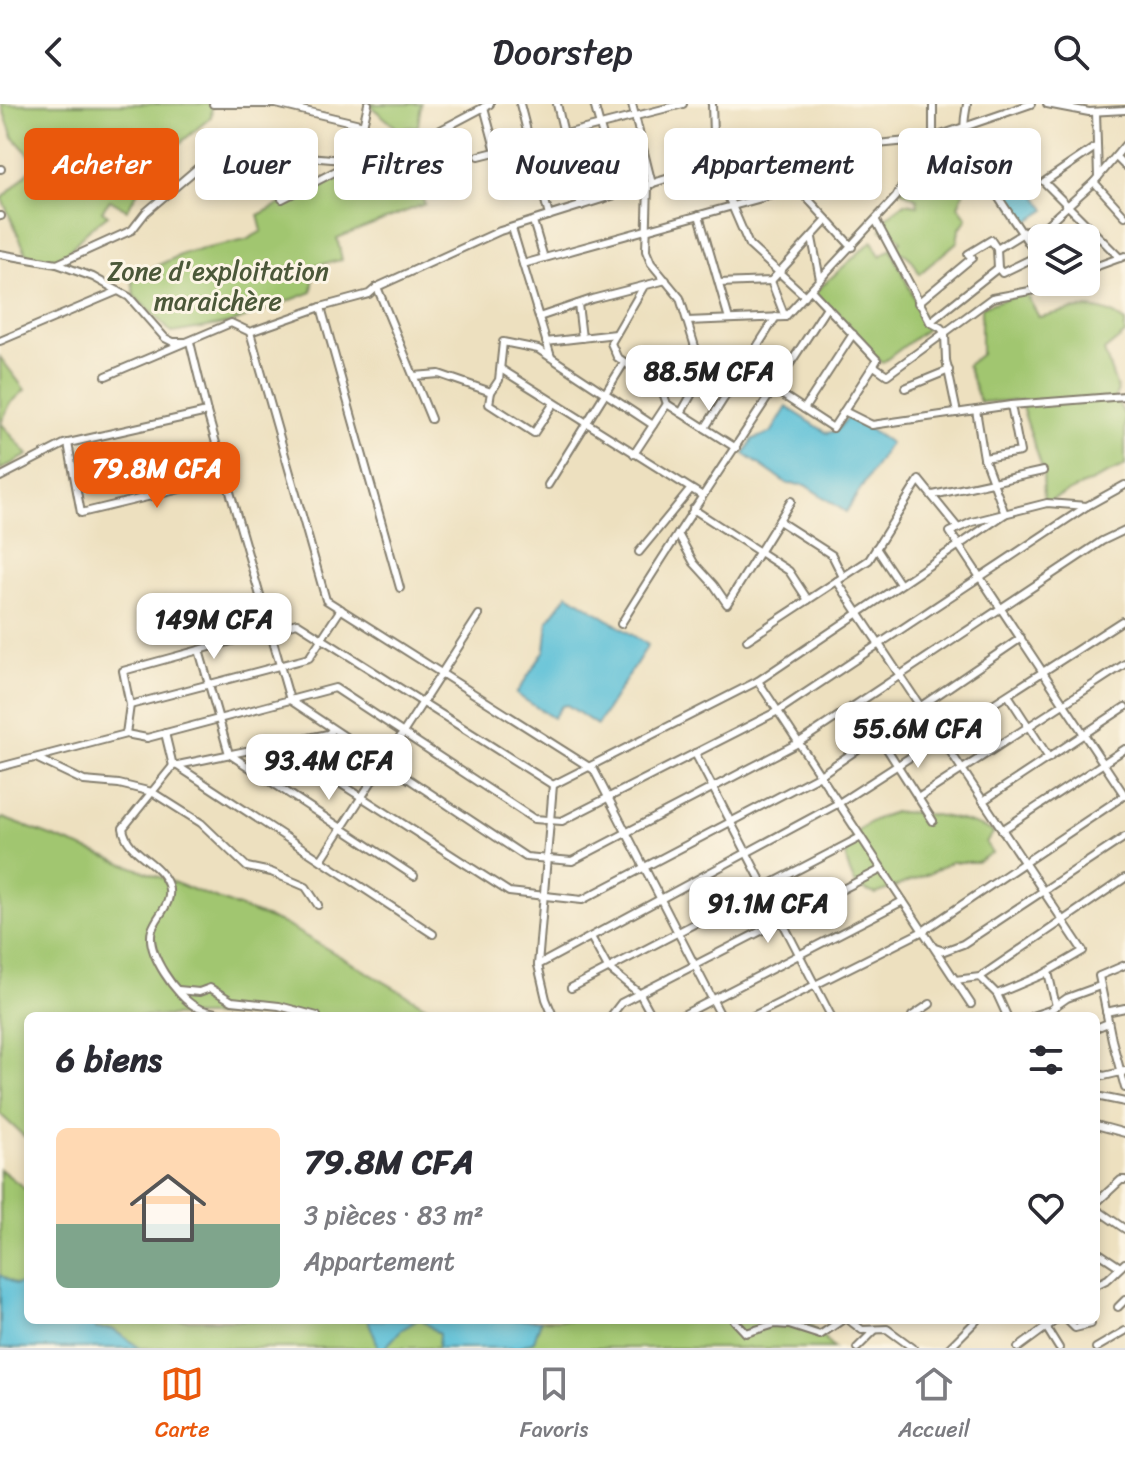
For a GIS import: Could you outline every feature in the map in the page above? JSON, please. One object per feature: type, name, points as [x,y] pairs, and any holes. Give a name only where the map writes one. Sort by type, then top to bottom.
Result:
[{"type":"street","points":[[213,104],[276,104],[364,125]]},
{"type":"street","points":[[363,128],[368,104]]},
{"type":"street","points":[[520,104],[526,128]]},
{"type":"street","points":[[557,104],[563,128]]},
{"type":"street","points":[[594,104],[601,128]]},
{"type":"street","points":[[632,104],[650,184],[646,251],[651,263],[680,298],[696,350],[698,383],[681,413]]},
{"type":"street","points":[[588,128],[683,104]]},
{"type":"street","points":[[712,104],[713,128]]},
{"type":"street","points":[[932,128],[933,104]]},
{"type":"street","points":[[967,104],[964,128],[1031,104]]},
{"type":"street","points":[[1047,104],[1096,112],[1112,108],[1125,110]]},
{"type":"street","points":[[445,128],[487,106],[491,128]]},
{"type":"street","points":[[1096,112],[1096,179],[1125,216]]},
{"type":"street","points":[[57,264],[132,230],[146,212],[235,136],[273,154],[334,159]]},
{"type":"street","points":[[1047,224],[1096,179],[1125,145]]},
{"type":"street","points":[[1097,146],[1044,182],[1122,257],[1100,265]]},
{"type":"street","points":[[479,156],[488,154]]},
{"type":"street","points":[[1116,157],[1125,166]]},
{"type":"street","points":[[650,184],[664,180]]},
{"type":"street","points":[[687,321],[785,317],[898,194]]},
{"type":"street","points":[[545,200],[549,216]]},
{"type":"street","points":[[580,200],[581,206]]},
{"type":"street","points":[[106,376],[231,323],[250,332],[369,294],[377,287],[512,228],[600,200]]},
{"type":"street","points":[[729,200],[749,245],[805,296]]},
{"type":"street","points":[[523,264],[754,200]]},
{"type":"street","points":[[809,200],[852,247]]},
{"type":"street","points":[[1002,200],[1028,239]]},
{"type":"street","points":[[699,215],[729,319]]},
{"type":"street","points":[[719,283],[771,281],[827,220]]},
{"type":"street","points":[[533,221],[544,258]]},
{"type":"street","points":[[876,221],[918,303],[930,322],[945,334],[957,413]]},
{"type":"street","points":[[512,228],[551,357]]},
{"type":"street","points":[[997,249],[1028,230]]},
{"type":"street","points":[[812,238],[820,279]]},
{"type":"street","points":[[918,303],[972,258],[968,254],[991,240],[997,249],[998,268],[1002,273],[1028,260]]},
{"type":"street","points":[[0,254],[57,264],[82,272],[129,297],[165,338],[173,342],[190,342]]},
{"type":"street","points":[[930,322],[998,268]]},
{"type":"street","points":[[539,317],[666,280]]},
{"type":"street","points":[[771,281],[785,317]]},
{"type":"street","points":[[644,286],[611,343],[617,357],[661,387],[667,404],[736,448]]},
{"type":"street","points":[[377,287],[431,419]]},
{"type":"street","points":[[743,369],[833,428],[877,360],[811,290]]},
{"type":"street","points":[[0,341],[118,291]]},
{"type":"street","points":[[874,366],[887,375],[992,298],[1028,291]]},
{"type":"street","points":[[578,304],[582,338]]},
{"type":"street","points":[[321,307],[400,588]]},
{"type":"street","points":[[621,624],[701,495],[736,448],[827,307]]},
{"type":"street","points":[[705,428],[776,317]]},
{"type":"street","points":[[250,332],[326,600],[594,770],[719,1012]]},
{"type":"street","points":[[546,342],[616,334]]},
{"type":"street","points":[[804,409],[853,334]]},
{"type":"street","points":[[190,342],[207,412],[290,700],[330,731],[384,762],[526,857],[572,861],[798,743],[1102,541],[1125,530]]},
{"type":"street","points":[[554,403],[534,433],[489,404],[491,392],[499,380],[503,342],[538,349],[653,425]]},
{"type":"street","points":[[548,485],[624,363]]},
{"type":"street","points":[[501,369],[701,495]]},
{"type":"street","points":[[905,388],[949,370]]},
{"type":"street","points":[[414,376],[439,374],[456,377],[491,392]]},
{"type":"street","points":[[844,411],[872,425],[1011,405],[1125,396]]},
{"type":"street","points":[[634,454],[667,404]]},
{"type":"street","points":[[984,458],[1020,452],[1011,405]]},
{"type":"street","points":[[976,410],[984,458],[1005,514]]},
{"type":"street","points":[[0,477],[68,443],[207,412]]},
{"type":"street","points":[[68,443],[81,513],[226,478]]},
{"type":"street","points":[[933,495],[1043,471]]},
{"type":"street","points":[[747,640],[869,560],[919,480],[958,528]]},
{"type":"street","points":[[0,767],[126,734],[147,738],[335,688],[534,819],[562,821],[778,711],[1087,506],[1122,487],[1125,499]]},
{"type":"street","points":[[639,552],[690,490]]},
{"type":"street","points":[[678,534],[694,563],[727,604],[791,501]]},
{"type":"street","points":[[761,1012],[923,931],[1125,796],[950,532],[1047,503],[1087,506]]},
{"type":"street","points":[[693,509],[789,571],[808,600]]},
{"type":"street","points":[[553,785],[758,681],[1005,514]]},
{"type":"street","points":[[779,521],[832,555],[840,579],[858,613],[1083,951],[1048,972],[997,994]]},
{"type":"street","points":[[876,548],[900,584]]},
{"type":"street","points":[[130,705],[309,658],[341,609]]},
{"type":"street","points":[[321,860],[479,615]]},
{"type":"street","points":[[538,965],[839,803],[1122,621],[1125,622]]},
{"type":"street","points":[[126,734],[130,705],[123,671],[297,623],[553,785]]},
{"type":"street","points":[[279,744],[509,892],[582,900],[820,775],[1021,638]]},
{"type":"street","points":[[199,650],[229,754],[414,876]]},
{"type":"street","points":[[918,798],[1125,664]]},
{"type":"street","points":[[758,681],[971,1004]]},
{"type":"street","points":[[1008,695],[1049,758]]},
{"type":"street","points":[[983,801],[1125,707]]},
{"type":"street","points":[[210,1012],[199,1009],[177,990],[155,956],[152,928],[167,906],[168,887],[157,869],[128,843],[123,828],[174,765],[330,731]]},
{"type":"street","points":[[310,762],[330,731]]},
{"type":"street","points":[[165,733],[174,765],[433,934]]},
{"type":"street","points":[[878,735],[933,821]]},
{"type":"street","points":[[1002,830],[1125,749]]},
{"type":"street","points":[[695,753],[829,1012]]},
{"type":"street","points":[[38,759],[84,781],[119,784],[152,792],[201,823],[247,867],[271,872],[306,887],[318,905]]},
{"type":"street","points":[[551,1012],[538,965],[553,785]]},
{"type":"street","points":[[571,988],[861,837]]},
{"type":"street","points":[[934,948],[944,951],[963,944],[1125,837]]},
{"type":"street","points":[[614,1012],[621,1003],[882,869]]},
{"type":"street","points":[[955,980],[980,977],[1125,878]]},
{"type":"street","points":[[689,1012],[903,901]]},
{"type":"street","points":[[591,937],[608,968],[640,994],[650,1012]]},
{"type":"street","points":[[1125,965],[1099,976],[1125,1088]]},
{"type":"street","points":[[1048,972],[1054,1011]]},
{"type":"street","points":[[980,977],[997,994],[1005,1012]]},
{"type":"street","points":[[1054,1011],[1067,998],[1100,986]]},
{"type":"street","points":[[177,990],[199,992],[210,988],[232,1001],[302,1012]]},
{"type":"street","points":[[919,1012],[930,1004]]},
{"type":"street","points":[[1106,1012],[1125,1008]]},
{"type":"street","points":[[1100,1026],[1108,1023]]},
{"type":"street","points":[[1100,1074],[1122,1072]]},
{"type":"street","points":[[1100,1097],[1125,1102]]},
{"type":"street","points":[[1100,1126],[1125,1133]]},
{"type":"street","points":[[1100,1202],[1123,1180],[1125,1168]]},
{"type":"street","points":[[1100,1209],[1125,1229]]},
{"type":"street","points":[[1100,1253],[1122,1265],[1100,1283]]},
{"type":"street","points":[[1118,1307],[1125,1300]]},
{"type":"street","points":[[738,1324],[746,1333],[775,1324],[820,1335],[836,1324]]},
{"type":"street","points":[[793,1324],[796,1327]]},
{"type":"street","points":[[852,1324],[856,1328],[888,1329],[913,1348]]},
{"type":"street","points":[[888,1329],[892,1324]]},
{"type":"street","points":[[949,1348],[973,1324]]},
{"type":"street","points":[[1018,1348],[1050,1324]]},
{"type":"street","points":[[1071,1324],[1075,1328],[1091,1324]]},
{"type":"street","points":[[1046,1327],[1059,1348]]},
{"type":"street","points":[[857,1348],[875,1330]]},
{"type":"street","points":[[1096,1348],[1125,1331]]},
{"type":"green space","points":[[1,104],[212,104],[211,117],[179,144],[179,128],[24,128],[24,149],[13,137]]},
{"type":"green space","points":[[368,104],[421,104],[418,126],[397,128]]},
{"type":"green space","points":[[24,176],[24,200],[110,200],[102,211],[108,215],[87,231],[57,264],[29,259],[2,199]]},
{"type":"green space","name":"Zone d'exploitation maraichère","points":[[334,177],[334,200],[423,200],[425,204],[337,238],[342,260],[315,265],[312,292],[231,323],[172,333],[134,296],[132,277],[185,253],[246,240],[262,231],[258,215],[288,200],[318,200],[318,185]]},
{"type":"green space","points":[[110,200],[133,200],[127,210]]},
{"type":"green space","points":[[917,200],[961,200],[958,206],[967,218],[959,230],[957,242],[919,274],[909,257],[892,251],[928,328],[882,363],[814,293],[872,241],[880,256],[901,241],[891,230],[881,230],[888,216],[905,203],[918,205]]},
{"type":"green space","points":[[1025,292],[1039,317],[1073,309],[1094,308],[1125,322],[1125,334],[1104,351],[1118,391],[1115,397],[1125,416],[1125,466],[1044,503],[1043,471],[1021,404],[1084,399],[980,402],[967,365],[981,354],[981,307]]},
{"type":"green space","points":[[0,357],[25,390],[10,404],[1,423],[28,455],[0,470]]},
{"type":"green space","points":[[894,812],[945,817],[994,832],[986,843],[992,853],[977,862],[951,862],[929,874],[876,894],[864,890],[852,878],[847,863],[849,844],[860,829]]},
{"type":"green space","points":[[3,818],[284,924],[436,1012],[24,1012],[24,1136],[0,1114],[0,820]]},
{"type":"green space","points":[[0,1169],[24,1188],[24,1283],[16,1285],[0,1275]]},
{"type":"green space","points":[[91,1324],[810,1324],[834,1348],[140,1348],[112,1329],[97,1329]]},
{"type":"water","points":[[1008,200],[1040,200],[1046,210],[1024,224]]},
{"type":"water","points":[[787,407],[827,433],[836,431],[849,416],[890,443],[846,512],[805,485],[788,484],[744,454],[753,439],[771,433]]},
{"type":"water","points":[[568,594],[648,645],[597,725],[567,705],[562,706],[553,718],[516,694],[545,650],[548,621]]},
{"type":"water","points":[[0,1275],[16,1285],[24,1283],[24,1324],[91,1324],[97,1329],[112,1329],[140,1348],[0,1348]]},
{"type":"water","points":[[370,1324],[411,1324],[401,1330],[385,1348],[379,1348]]},
{"type":"water","points":[[427,1324],[540,1324],[534,1341],[517,1348],[438,1348],[439,1334]]}]
